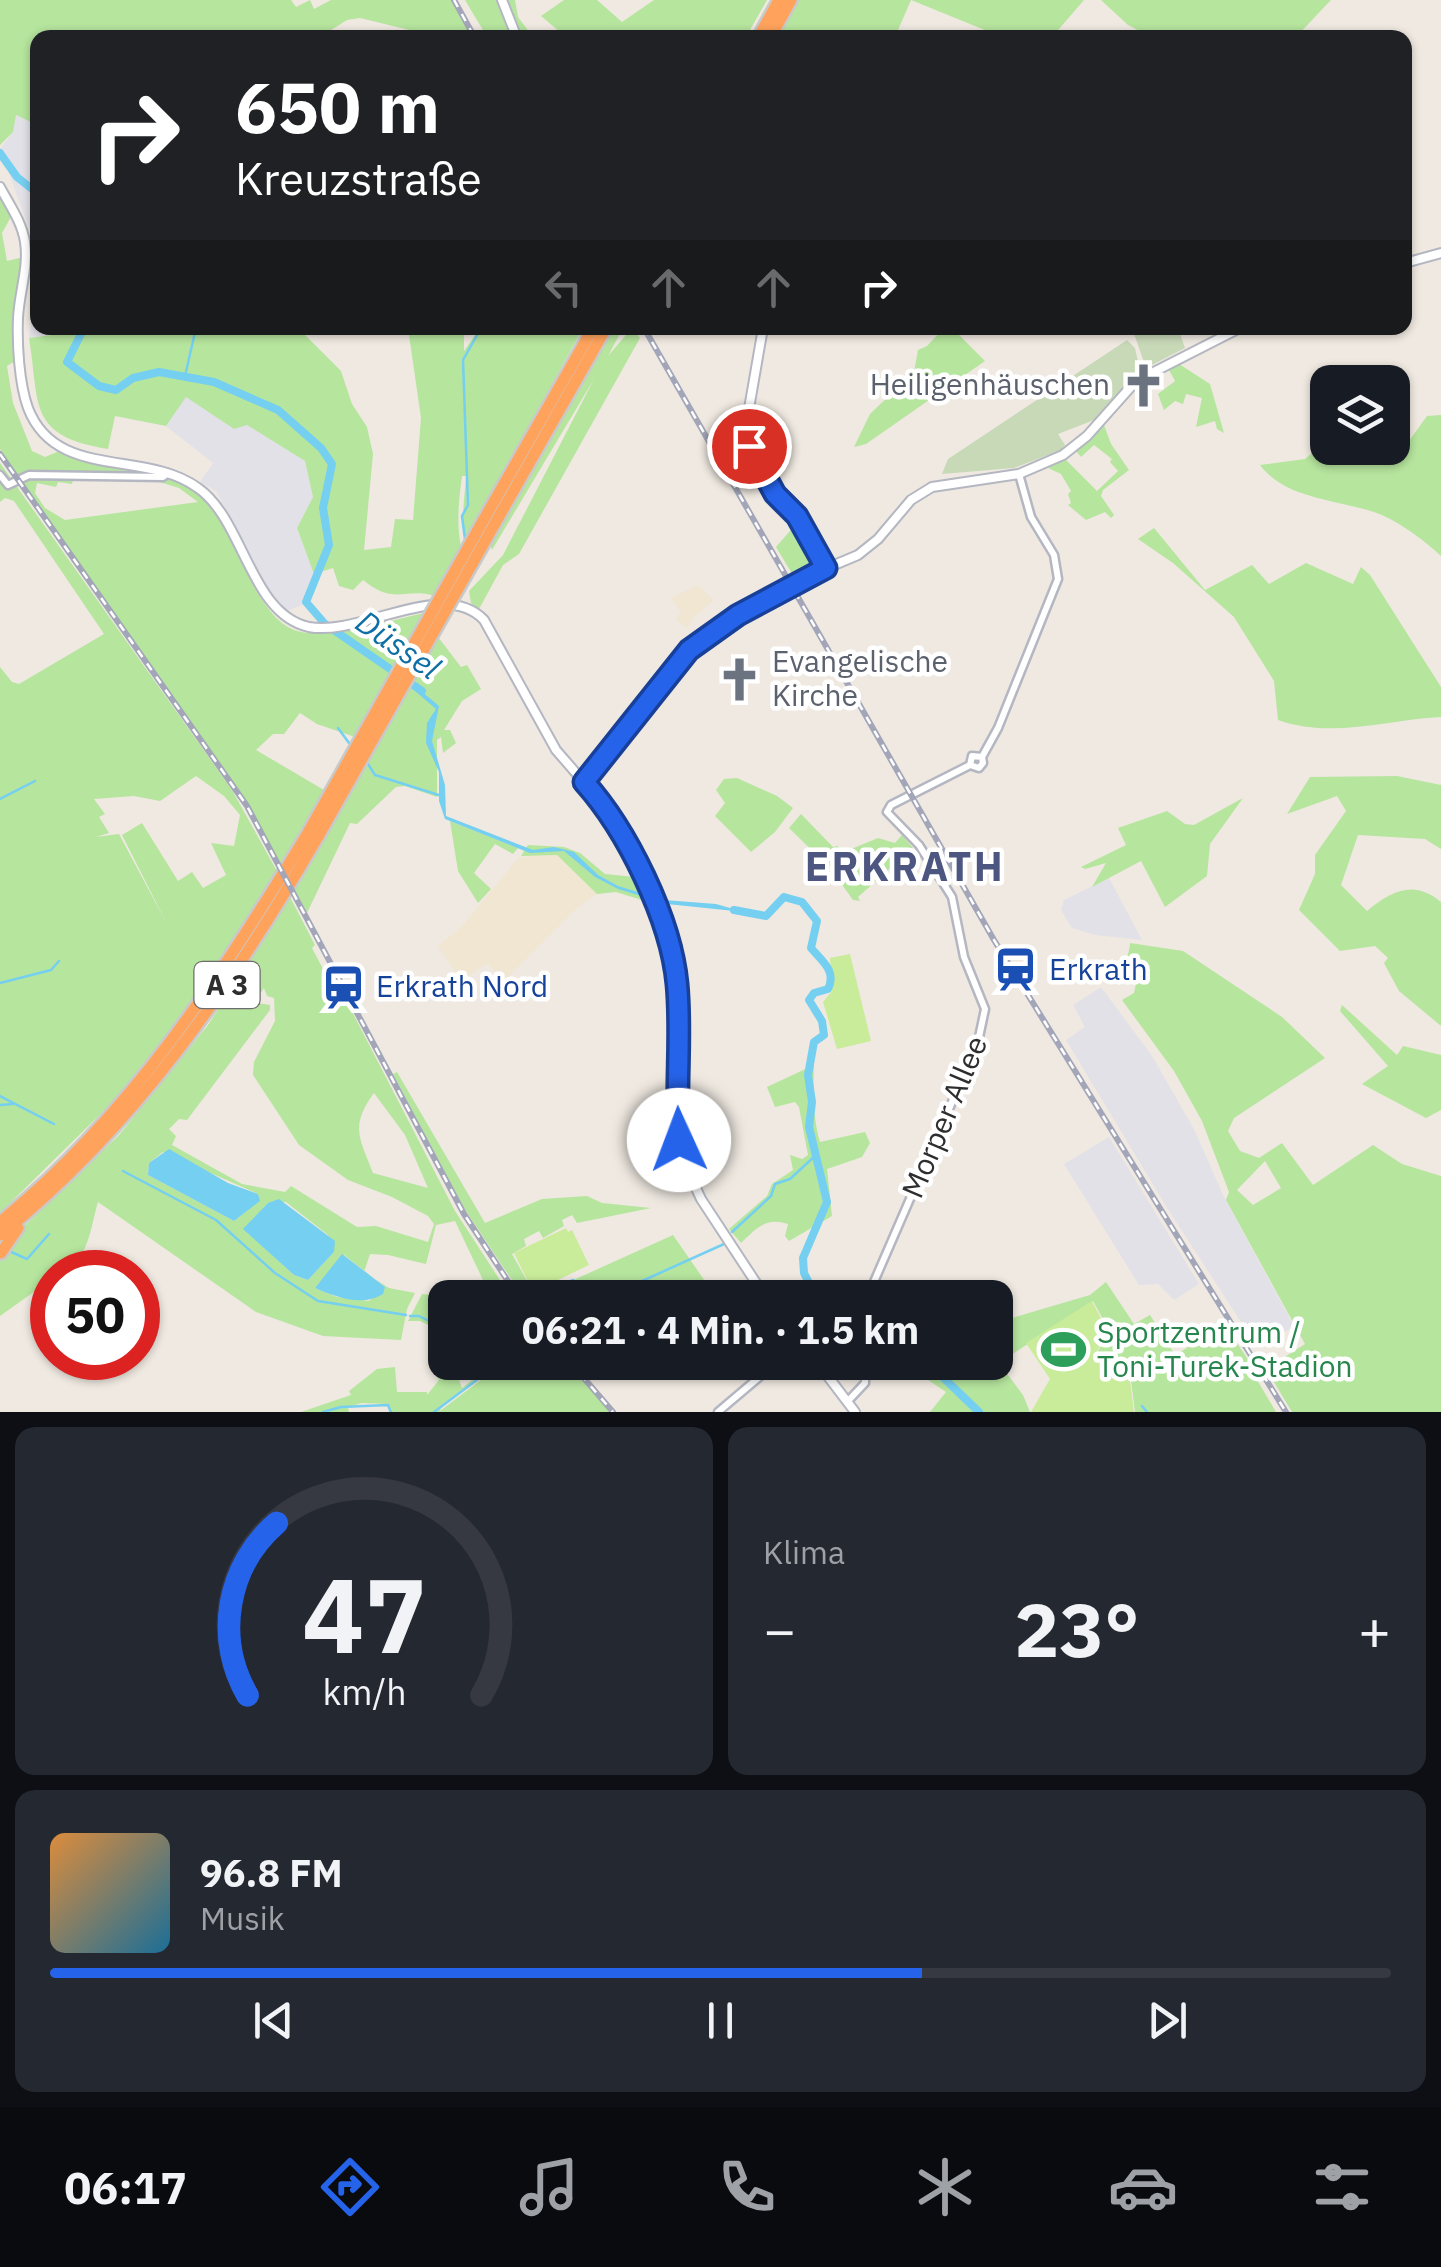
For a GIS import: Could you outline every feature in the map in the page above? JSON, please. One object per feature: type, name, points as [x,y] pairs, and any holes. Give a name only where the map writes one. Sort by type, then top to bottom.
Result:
[{"type":"highway","points":[[762,30],[779,0]]},
{"type":"highway","points":[[775,30],[792,0]]},
{"type":"highway","name":"A 3","points":[[0,1235],[100,1146],[165,1070],[241,966],[589,335]]},
{"type":"highway","name":"A 3","points":[[484,531],[602,335]]},
{"type":"highway","name":"A 3","points":[[2,1220],[96,1133],[156,1064],[314,833]]},
{"type":"highway","points":[[1,1253],[32,1209]]},
{"type":"main road","points":[[502,0],[513,30]]},
{"type":"main road","points":[[0,187],[25,242],[19,336],[27,406],[54,445],[70,454],[168,473],[192,483],[216,504],[279,611],[298,623],[322,628],[338,626],[443,604],[460,604],[478,614],[556,750],[620,830],[648,890],[677,982],[682,1158],[701,1199],[755,1280]]},
{"type":"main road","points":[[1412,261],[1441,253]]},
{"type":"main road","points":[[763,335],[747,420],[749,446],[775,494],[797,516],[826,568]]},
{"type":"main road","points":[[584,782],[674,666],[705,637],[782,590],[871,546],[902,508],[932,487],[1019,474],[1074,448],[1147,374],[1226,335]]},
{"type":"main road","points":[[831,1380],[855,1412]]},
{"type":"street","points":[[0,475],[8,484],[30,475],[168,473]]},
{"type":"street","name":"Morper Allee","points":[[875,1280],[984,1024],[985,1009],[967,966],[952,897],[919,845],[887,812],[890,806],[970,764],[972,756],[982,757],[998,728],[1058,579],[1054,555],[1031,517],[1019,474]]},
{"type":"street","points":[[718,1412],[756,1380]]},
{"type":"street","points":[[848,1401],[866,1380]]},
{"type":"shaded area","points":[[15,115],[30,122],[30,231],[0,149],[13,132]]},
{"type":"shaded area","points":[[186,396],[234,429],[247,424],[305,461],[313,497],[297,528],[314,574],[311,601],[285,612],[273,598],[216,491],[200,482],[213,463],[166,426]]},
{"type":"shaded area","points":[[698,585],[714,600],[687,628],[676,620],[681,612],[671,598]]},
{"type":"shaded area","points":[[557,855],[597,894],[577,908],[504,981],[487,963],[461,981],[438,946],[462,926],[519,857]]},
{"type":"shaded area","points":[[1109,878],[1142,940],[1095,935],[1072,928],[1061,910],[1064,900]]},
{"type":"shaded area","points":[[1101,987],[1152,1056],[1195,1131],[1223,1195],[1294,1326],[1258,1348],[1169,1211],[1066,1040],[1085,1027],[1073,1005]]},
{"type":"shaded area","points":[[1109,1137],[1199,1284],[1174,1300],[1158,1284],[1139,1285],[1064,1164]]},
{"type":"green space","points":[[0,0],[291,0],[296,7],[310,0],[314,9],[331,0],[451,0],[469,30],[409,30],[360,18],[347,20],[331,30],[30,30],[30,122],[16,115],[13,132],[0,145]]},
{"type":"green space","points":[[465,0],[515,0],[518,17],[528,30],[483,30]]},
{"type":"green space","points":[[564,0],[597,0],[622,22],[654,0],[767,0],[750,30],[558,30],[541,16]]},
{"type":"green space","points":[[798,0],[911,0],[898,30],[781,30]]},
{"type":"green space","points":[[911,0],[1084,0],[1058,30],[985,30]]},
{"type":"green space","points":[[1101,0],[1331,0],[1303,30],[1138,30]]},
{"type":"green space","points":[[0,193],[12,215],[2,233],[7,261],[23,257],[12,319],[15,361],[7,366],[13,403],[32,451],[45,457],[57,452],[159,473],[74,475],[72,484],[58,482],[56,487],[37,483],[35,493],[45,508],[65,520],[198,502],[179,488],[153,480],[179,481],[199,494],[216,515],[259,595],[275,617],[294,630],[340,631],[424,613],[355,737],[317,724],[300,713],[284,734],[273,734],[256,750],[324,790],[282,866],[230,778],[33,503],[0,449]]},
{"type":"green space","points":[[305,335],[341,371],[352,404],[367,427],[373,454],[364,550],[391,547],[395,519],[413,520],[421,418],[409,335],[464,335],[464,351],[475,335],[579,335],[466,540],[466,476],[462,476],[458,520],[461,546],[434,596],[383,592],[363,580],[353,590],[339,586],[333,568],[314,574],[297,528],[313,497],[305,461],[247,425],[234,429],[186,397],[166,426],[115,416],[108,449],[63,436],[42,414],[29,338]]},
{"type":"green space","points":[[608,335],[619,335],[608,356],[626,335],[638,335],[640,338],[519,554],[503,565],[479,609],[471,603],[469,591],[503,555],[594,379],[492,550],[490,543]]},
{"type":"green space","points":[[937,335],[959,335],[985,361],[866,444],[854,447],[870,414],[914,372],[918,350]]},
{"type":"green space","points":[[1134,335],[1180,335],[1185,348],[1146,368]]},
{"type":"green space","points":[[1127,340],[1135,348],[1140,371],[1094,420],[1058,434],[1065,445],[1061,450],[1014,468],[942,474],[948,459]]},
{"type":"green space","points":[[1179,364],[1210,384],[1224,433],[1217,429],[1215,421],[1196,427],[1202,398],[1186,394],[1183,404],[1175,401],[1164,410],[1158,394],[1175,381],[1169,370]]},
{"type":"green space","points":[[1441,415],[1441,556],[1390,519],[1285,486],[1260,465],[1305,459],[1310,455],[1310,465],[1410,465],[1410,439],[1427,416]]},
{"type":"green space","points":[[1104,425],[1111,444],[1129,470],[1103,490],[1101,496],[1114,515],[1111,518],[1105,512],[1086,520],[1068,505],[1071,491],[1061,474],[1048,468],[1065,459],[1097,491],[1118,471],[1110,462],[1112,459],[1094,445],[1081,457],[1076,451]]},
{"type":"green space","points":[[0,463],[232,790],[278,873],[221,967],[130,1085],[0,1213],[0,667],[12,682],[19,684],[104,634],[14,501],[5,498],[0,502]],"holes":[[[196,776],[224,796],[240,815],[234,846],[211,843],[226,875],[203,888],[192,872],[178,881],[142,823],[122,835],[167,924],[119,834],[96,837],[109,833],[99,817],[105,814],[94,799],[134,796],[160,801]]]},
{"type":"green space","points":[[797,523],[814,561],[794,577],[776,547]]},
{"type":"green space","points":[[1154,528],[1205,590],[1252,565],[1269,584],[1306,563],[1353,584],[1361,567],[1370,575],[1441,687],[1441,717],[1339,728],[1278,720],[1274,681],[1234,617],[1173,563],[1138,539]]},
{"type":"green space","points":[[438,637],[461,667],[467,665],[481,689],[462,701],[444,730],[450,730],[456,743],[443,753],[441,737],[437,740],[437,797],[405,786],[396,787],[357,824],[350,823],[307,913],[294,889]]},
{"type":"green space","points":[[1397,776],[1441,785],[1441,849],[1425,839],[1358,835],[1341,885],[1367,911],[1403,890],[1421,891],[1441,902],[1441,1026],[1399,991],[1384,963],[1388,958],[1375,946],[1340,951],[1299,910],[1315,874],[1315,855],[1346,811],[1337,796],[1287,814],[1310,777]]},
{"type":"green space","points":[[737,778],[777,796],[793,808],[775,832],[751,852],[715,816],[725,803],[716,790],[724,779]]},
{"type":"green space","points":[[1243,798],[1210,844],[1207,876],[1165,907],[1141,861],[1092,887],[1106,863],[1081,867],[1126,845],[1118,828],[1167,811],[1185,824],[1194,825]]},
{"type":"green space","points":[[801,814],[833,847],[844,852],[878,838],[895,843],[902,835],[913,848],[858,897],[860,901],[853,900],[831,869],[789,828]]},
{"type":"green space","points":[[450,821],[518,848],[513,854],[495,844],[474,873],[491,889],[478,903],[458,871]]},
{"type":"green space","points":[[528,845],[564,847],[580,853],[605,874],[635,877],[645,901],[616,892],[597,894],[557,855],[521,856]]},
{"type":"green space","points":[[290,897],[315,945],[312,948],[331,984],[334,1000],[346,1000],[455,1211],[500,1280],[483,1280],[455,1221],[436,1225],[426,1264],[370,1254],[364,1271],[344,1255],[315,1288],[337,1297],[369,1301],[385,1287],[374,1278],[389,1288],[415,1293],[407,1309],[401,1340],[323,1336],[256,1312],[98,1202],[84,1250],[30,1250],[30,1295],[0,1316],[0,1261],[14,1236],[119,1135],[208,1025]],"holes":[[[264,988],[267,996],[274,998],[275,1021],[254,1062],[253,1075],[299,1145],[348,1180],[428,1216],[434,1224],[428,1242],[376,1226],[357,1227],[291,1186],[285,1192],[242,1184],[172,1145],[176,1136],[169,1129],[179,1119],[187,1120],[270,1010],[270,1005],[245,1001],[256,1000]],[[374,1093],[405,1135],[428,1188],[373,1173],[359,1123]],[[163,1152],[258,1194],[259,1201],[234,1221],[148,1175],[149,1163]],[[286,1202],[328,1235],[334,1252],[308,1280],[294,1275],[244,1229],[268,1203]]]},
{"type":"green space","points":[[1130,943],[1183,951],[1282,1017],[1325,1058],[1234,1118],[1228,1131],[1240,1151],[1259,1158],[1282,1143],[1313,1185],[1373,1145],[1402,1164],[1441,1176],[1441,1412],[1292,1412],[1266,1369],[1305,1344],[1226,1200],[1229,1192],[1202,1121],[1174,1071],[1122,1000],[1134,993],[1136,984],[1125,970],[1106,978],[1123,964]],"holes":[[[1265,1161],[1281,1188],[1253,1205],[1237,1190]]]},
{"type":"green space","points":[[850,954],[871,1041],[837,1049],[823,1002],[832,991],[830,958]]},
{"type":"green space","points":[[1342,1005],[1397,1055],[1403,1046],[1441,1055],[1441,1110],[1426,1118],[1362,1084],[1388,1066],[1340,1011]]},
{"type":"green space","points":[[814,1065],[820,1142],[865,1132],[870,1143],[862,1157],[827,1169],[832,1216],[789,1241],[785,1236],[788,1224],[773,1222],[762,1225],[741,1243],[729,1229],[767,1196],[772,1184],[793,1170],[790,1155],[802,1159],[808,1155],[799,1107],[795,1102],[775,1107],[767,1087]]},
{"type":"green space","points":[[397,1072],[485,1223],[542,1199],[587,1196],[602,1203],[651,1208],[577,1223],[572,1215],[562,1220],[564,1226],[543,1238],[539,1231],[524,1239],[526,1246],[512,1254],[527,1280],[512,1280],[464,1208],[393,1074]]},
{"type":"green space","points":[[566,1228],[568,1232],[572,1230],[589,1265],[558,1280],[527,1280],[514,1253]]},
{"type":"green space","points":[[673,1235],[704,1280],[574,1280]]},
{"type":"green space","points":[[1106,1282],[1134,1324],[1150,1315],[1175,1355],[1225,1325],[1276,1412],[1135,1412],[1130,1372],[1095,1357],[1109,1330],[1093,1301],[1013,1354],[1013,1318],[1090,1295]]},
{"type":"green space","points":[[422,1294],[428,1295],[428,1325],[408,1321]]},
{"type":"green space","name":"Sportzentrum / Toni-Turek-Stadion","points":[[1092,1301],[1107,1330],[1094,1358],[1129,1373],[1134,1412],[1031,1412],[1050,1379],[1026,1343]]},
{"type":"green space","points":[[395,1367],[397,1392],[427,1395],[439,1380],[459,1380],[462,1388],[475,1380],[442,1405],[440,1411],[481,1380],[582,1380],[610,1412],[389,1412],[387,1404],[362,1403],[348,1407],[349,1412],[301,1412],[351,1395],[349,1391],[377,1369]]},
{"type":"green space","points":[[928,1380],[1012,1380],[1030,1412],[930,1412],[946,1392]]},
{"type":"water","points":[[415,686],[439,706],[432,741],[445,785],[446,816],[533,850],[554,847],[574,852],[598,875],[618,886],[664,900],[716,904],[744,912],[667,904],[618,889],[595,877],[564,851],[530,853],[445,819],[439,801],[439,772],[426,743],[427,723],[436,709],[414,690]]},
{"type":"water","points":[[169,1149],[228,1183],[258,1194],[260,1201],[234,1221],[148,1175],[149,1163]]},
{"type":"water","points":[[279,1199],[335,1241],[334,1252],[308,1280],[294,1275],[243,1229],[268,1203]]},
{"type":"water","points":[[342,1254],[385,1287],[383,1294],[358,1300],[315,1288]]},
{"type":"waterway","name":"Düssel","points":[[0,153],[30,187]]},
{"type":"waterway","name":"Düssel","points":[[80,335],[67,362],[99,386],[116,390],[133,378],[159,372],[214,382],[278,410],[321,448],[332,464],[323,508],[329,545],[306,602],[325,624],[422,691]]},
{"type":"waterway","points":[[185,376],[194,335]]},
{"type":"waterway","points":[[465,539],[462,516],[468,505],[463,360],[477,335]]},
{"type":"waterway","points":[[338,728],[349,743]]},
{"type":"waterway","points":[[368,764],[375,775],[442,796]]},
{"type":"waterway","points":[[0,799],[35,781]]},
{"type":"waterway","name":"Düssel","points":[[734,910],[766,916],[784,897],[802,902],[817,921],[811,948],[831,977],[828,989],[814,993],[809,1000],[822,1021],[824,1035],[814,1042],[808,1075],[812,1102],[809,1127],[827,1202],[803,1258],[808,1280]]},
{"type":"waterway","points":[[0,983],[51,970],[59,961]]},
{"type":"waterway","points":[[0,1096],[54,1124]]},
{"type":"waterway","points":[[0,1105],[13,1104]]},
{"type":"waterway","points":[[732,1232],[771,1196],[775,1184],[790,1179],[816,1155]]},
{"type":"waterway","points":[[123,1171],[216,1220],[275,1273],[318,1301],[406,1315]]},
{"type":"waterway","points":[[9,1251],[27,1259],[49,1234]]},
{"type":"waterway","points":[[644,1280],[724,1244]]},
{"type":"waterway","points":[[410,1316],[428,1320]]},
{"type":"waterway","points":[[434,1412],[477,1380]]},
{"type":"waterway","name":"Düssel","points":[[946,1380],[979,1412]]},
{"type":"waterway","points":[[323,1412],[341,1407],[388,1405],[391,1412]]},
{"type":"waterway","points":[[1142,1406],[1147,1412]]},
{"type":"railway","points":[[454,0],[471,30]]},
{"type":"railway","points":[[648,335],[994,940],[1286,1412]]},
{"type":"railway","points":[[0,454],[247,806],[464,1214],[507,1280]]},
{"type":"railway","points":[[585,1380],[613,1412]]},
{"type":"place","name":"Heiligenhäuschen","points":[[1143,385]]},
{"type":"place","name":"Evangelische Kirche","points":[[739,679]]},
{"type":"place","name":"Erkrath","points":[[1016,970]]},
{"type":"place","name":"Erkrath Nord","points":[[343,987]]},
{"type":"place","name":"Sportzentrum / Toni-Turek-Stadion","points":[[1064,1350]]},
{"type":"district","name":"ERKRATH","points":[[905,867]]},
{"type":"route","points":[[679,1140],[678,1003],[673,961],[625,839],[584,782],[689,650],[738,615],[826,568],[802,523],[775,494],[749,446]]}]
